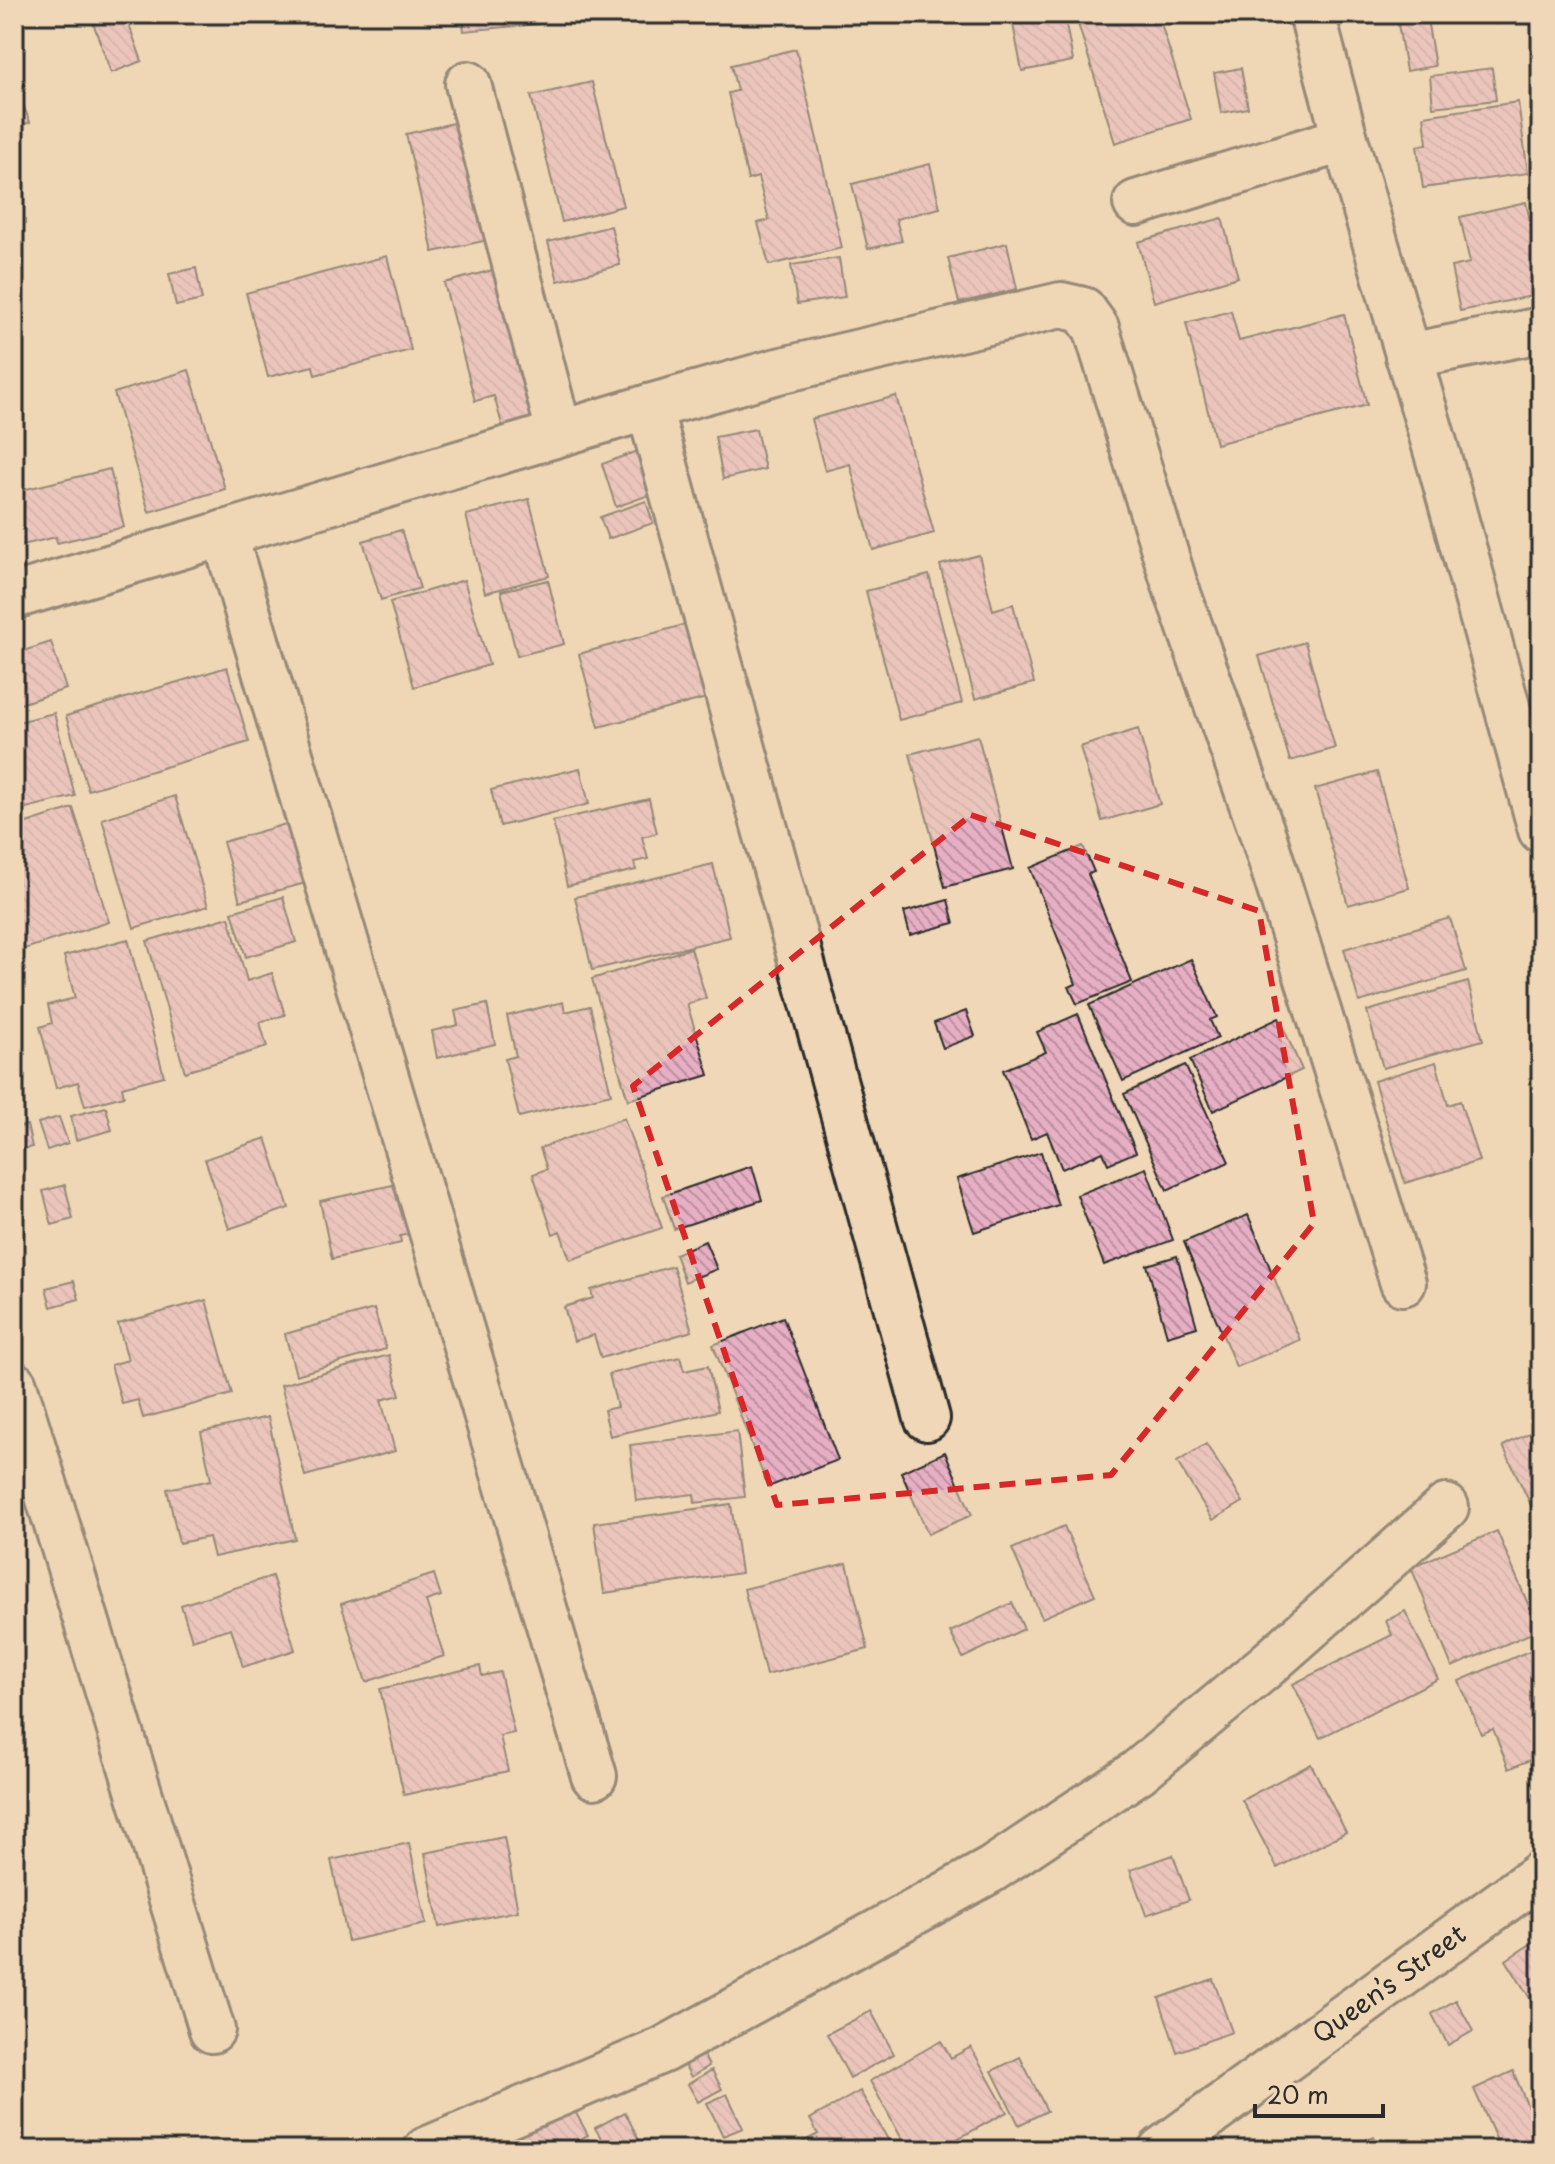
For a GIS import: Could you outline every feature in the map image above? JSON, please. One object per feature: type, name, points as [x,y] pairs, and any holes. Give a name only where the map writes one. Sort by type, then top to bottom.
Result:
[{"type":"street","points":[[1312,14],[1490,650],[1539,809]]},
{"type":"street","points":[[468,84],[559,432]]},
{"type":"street","points":[[1136,203],[1345,139]]},
{"type":"street","points":[[14,596],[559,432],[778,371],[1061,305],[1083,310],[1096,328],[1174,582],[1264,838],[1403,1283]]},
{"type":"street","points":[[1408,356],[1541,330]]},
{"type":"street","points":[[649,407],[927,1418]]},
{"type":"street","points":[[224,533],[594,1776]]},
{"type":"street","points":[[14,1385],[212,2030]]},
{"type":"street","points":[[426,2150],[663,2050],[991,1870],[1138,1772],[1266,1666],[1446,1507]]},
{"type":"street","name":"Queen’s Street","points":[[1161,2150],[1541,1874]]},
{"type":"highlighted area","points":[[971,815],[1259,911],[1314,1223],[1111,1475],[777,1505],[633,1086]]},
{"type":"building","points":[[125,14],[142,61],[111,73],[91,17]]},
{"type":"building","points":[[462,14],[537,14],[538,24],[464,31]]},
{"type":"building","points":[[913,14],[944,14],[915,22]]},
{"type":"building","points":[[1011,14],[1064,14],[1073,61],[1022,71]]},
{"type":"building","points":[[1075,14],[1158,14],[1191,119],[1115,143]]},
{"type":"building","points":[[1494,14],[1541,14],[1541,16],[1496,24]]},
{"type":"building","points":[[1427,19],[1435,66],[1406,71],[1398,24]]},
{"type":"building","points":[[796,49],[842,248],[769,265],[758,223],[769,220],[758,177],[748,180],[728,93],[737,91],[731,65]]},
{"type":"building","points":[[1241,68],[1248,108],[1221,113],[1214,73]]},
{"type":"building","points":[[1492,68],[1496,100],[1433,107],[1430,76]]},
{"type":"building","points":[[592,82],[623,206],[562,222],[531,96]]},
{"type":"building","points":[[14,83],[30,122],[14,129]]},
{"type":"building","points":[[1518,102],[1528,173],[1423,188],[1417,146],[1427,144],[1424,116]]},
{"type":"building","points":[[1541,107],[1541,154],[1534,108]]},
{"type":"building","points":[[462,121],[488,240],[433,252],[406,134]]},
{"type":"building","points":[[930,164],[940,208],[896,219],[902,241],[868,249],[852,184]]},
{"type":"building","points":[[1526,202],[1541,273],[1541,294],[1460,311],[1451,267],[1470,263],[1460,217]]},
{"type":"building","points":[[1222,218],[1238,277],[1154,302],[1138,242]]},
{"type":"building","points":[[611,226],[620,265],[558,281],[548,242]]},
{"type":"building","points":[[1007,243],[1017,289],[959,303],[948,258]]},
{"type":"building","points":[[387,256],[411,350],[315,375],[313,366],[268,377],[246,293]]},
{"type":"building","points":[[839,258],[845,297],[797,304],[791,265]]},
{"type":"building","points":[[504,267],[533,420],[503,428],[494,396],[475,401],[444,283]]},
{"type":"building","points":[[196,268],[202,300],[176,306],[169,274]]},
{"type":"building","points":[[1231,311],[1239,341],[1344,314],[1367,405],[1216,444],[1186,323]]},
{"type":"building","points":[[189,370],[225,489],[149,512],[114,393]]},
{"type":"building","points":[[896,396],[934,533],[873,550],[850,464],[825,471],[811,419]]},
{"type":"building","points":[[756,429],[765,469],[723,479],[715,437]]},
{"type":"building","points":[[638,451],[652,494],[616,507],[602,464]]},
{"type":"building","points":[[110,469],[124,527],[57,543],[56,537],[14,547],[14,474],[18,491]]},
{"type":"building","points":[[529,499],[549,576],[485,593],[466,515]]},
{"type":"building","points":[[646,501],[653,523],[608,539],[600,517]]},
{"type":"building","points":[[401,530],[420,588],[381,600],[363,541]]},
{"type":"building","points":[[979,555],[993,610],[1013,604],[1034,683],[975,699],[940,565]]},
{"type":"building","points":[[929,575],[962,703],[899,720],[866,591]]},
{"type":"building","points":[[464,580],[489,665],[414,687],[390,602]]},
{"type":"building","points":[[548,580],[564,644],[517,656],[501,591]]},
{"type":"building","points":[[694,622],[714,696],[599,727],[579,654]]},
{"type":"building","points":[[51,642],[66,689],[14,706],[14,654]]},
{"type":"building","points":[[1305,642],[1335,748],[1290,761],[1259,656]]},
{"type":"building","points":[[227,667],[249,742],[88,790],[66,716]]},
{"type":"building","points":[[54,713],[75,796],[14,811],[14,723]]},
{"type":"building","points":[[1138,729],[1160,804],[1102,821],[1080,747]]},
{"type":"building","points":[[978,736],[1013,869],[945,887],[910,754]]},
{"type":"building","points":[[580,768],[589,804],[500,826],[491,790]]},
{"type":"building","points":[[1377,772],[1409,888],[1348,905],[1315,789]]},
{"type":"building","points":[[175,796],[208,906],[134,928],[102,819]]},
{"type":"building","points":[[649,799],[657,833],[642,837],[648,859],[634,862],[636,870],[567,886],[553,821]]},
{"type":"building","points":[[73,808],[109,922],[15,952],[14,827]]},
{"type":"building","points":[[293,822],[309,882],[240,901],[223,842]]},
{"type":"building","points":[[1083,846],[1094,872],[1088,874],[1132,982],[1077,1004],[1069,987],[1076,984],[1030,868]]},
{"type":"building","points":[[713,864],[730,937],[592,970],[575,897]]},
{"type":"building","points":[[283,897],[296,942],[246,957],[232,912]]},
{"type":"building","points":[[948,900],[954,923],[910,935],[904,912]]},
{"type":"building","points":[[229,917],[247,981],[272,973],[285,1015],[260,1022],[267,1047],[185,1072],[147,941]]},
{"type":"building","points":[[1450,918],[1466,971],[1359,1002],[1344,949]]},
{"type":"building","points":[[128,939],[164,1076],[122,1087],[124,1096],[85,1106],[78,1082],[56,1088],[40,1027],[52,1023],[48,1005],[75,998],[64,956]]},
{"type":"building","points":[[691,948],[706,998],[687,1004],[709,1075],[628,1100],[592,979]]},
{"type":"building","points":[[1191,959],[1217,1017],[1210,1020],[1218,1038],[1123,1081],[1089,1005]]},
{"type":"building","points":[[1468,982],[1483,1040],[1383,1068],[1367,1011]]},
{"type":"building","points":[[563,1002],[565,1012],[590,1006],[611,1094],[519,1117],[505,1059],[516,1056],[507,1016]]},
{"type":"building","points":[[487,1004],[495,1044],[437,1058],[432,1031],[458,1025],[455,1011]]},
{"type":"building","points":[[966,1011],[975,1036],[943,1048],[934,1023]]},
{"type":"building","points":[[1078,1014],[1136,1152],[1108,1164],[1103,1152],[1062,1169],[1047,1132],[1031,1139],[1003,1070],[1046,1052],[1037,1032]]},
{"type":"building","points":[[1279,1018],[1302,1070],[1213,1111],[1190,1060]]},
{"type":"building","points":[[1436,1062],[1448,1105],[1460,1101],[1479,1161],[1405,1183],[1374,1081]]},
{"type":"building","points":[[1185,1065],[1229,1162],[1167,1190],[1124,1094]]},
{"type":"building","points":[[106,1107],[112,1130],[76,1140],[71,1116]]},
{"type":"building","points":[[59,1117],[68,1143],[47,1150],[38,1123]]},
{"type":"building","points":[[624,1118],[662,1228],[570,1260],[560,1231],[553,1234],[533,1174],[547,1169],[540,1148]]},
{"type":"building","points":[[27,1125],[32,1147],[14,1151],[14,1128]]},
{"type":"building","points":[[266,1138],[289,1208],[229,1229],[205,1159]]},
{"type":"building","points":[[1041,1152],[1058,1205],[974,1232],[957,1179]]},
{"type":"building","points":[[752,1166],[762,1200],[674,1229],[663,1196]]},
{"type":"building","points":[[1146,1168],[1173,1240],[1104,1265],[1077,1195]]},
{"type":"building","points":[[411,1181],[423,1231],[400,1236],[401,1243],[332,1259],[320,1201]]},
{"type":"building","points":[[65,1185],[73,1219],[52,1225],[43,1191]]},
{"type":"building","points":[[1248,1215],[1300,1340],[1236,1367],[1184,1242]]},
{"type":"building","points":[[705,1241],[717,1269],[685,1282],[675,1254]]},
{"type":"building","points":[[1177,1256],[1197,1327],[1167,1336],[1147,1265]]},
{"type":"building","points":[[673,1266],[692,1331],[601,1358],[594,1335],[574,1341],[564,1307],[593,1298],[591,1290]]},
{"type":"building","points":[[74,1281],[79,1299],[51,1307],[46,1288]]},
{"type":"building","points":[[206,1300],[232,1394],[143,1418],[138,1400],[122,1404],[111,1365],[128,1360],[118,1324]]},
{"type":"building","points":[[374,1309],[386,1349],[296,1375],[285,1334]]},
{"type":"building","points":[[783,1317],[838,1460],[768,1487],[713,1345]]},
{"type":"building","points":[[389,1355],[400,1395],[381,1400],[395,1451],[305,1476],[281,1385]]},
{"type":"building","points":[[680,1357],[684,1371],[708,1366],[718,1411],[610,1436],[604,1410],[617,1407],[609,1374]]},
{"type":"building","points":[[268,1417],[295,1539],[214,1557],[209,1537],[179,1543],[167,1489],[211,1480],[201,1432]]},
{"type":"building","points":[[1541,1427],[1541,1514],[1536,1516],[1503,1446]]},
{"type":"building","points":[[737,1431],[745,1497],[695,1503],[694,1494],[636,1501],[630,1445]]},
{"type":"building","points":[[1206,1444],[1243,1502],[1213,1520],[1177,1462]]},
{"type":"building","points":[[945,1452],[972,1515],[928,1534],[901,1472]]},
{"type":"building","points":[[731,1504],[741,1573],[604,1593],[594,1523]]},
{"type":"building","points":[[1064,1526],[1095,1595],[1042,1618],[1012,1549]]},
{"type":"building","points":[[1497,1531],[1539,1630],[1452,1667],[1411,1567]]},
{"type":"building","points":[[847,1563],[868,1649],[766,1675],[744,1589]]},
{"type":"building","points":[[434,1574],[441,1596],[426,1601],[444,1656],[366,1682],[341,1604]]},
{"type":"building","points":[[272,1576],[295,1650],[243,1667],[231,1628],[192,1640],[181,1605]]},
{"type":"building","points":[[1012,1603],[1024,1629],[963,1658],[950,1632]]},
{"type":"building","points":[[1405,1611],[1438,1679],[1320,1738],[1293,1684],[1392,1635],[1386,1621]]},
{"type":"building","points":[[1536,1648],[1541,1662],[1541,1755],[1509,1769],[1493,1729],[1481,1734],[1459,1681]]},
{"type":"building","points":[[480,1666],[482,1676],[500,1672],[514,1733],[500,1736],[508,1771],[404,1795],[380,1689]]},
{"type":"building","points":[[1311,1764],[1346,1832],[1277,1868],[1242,1800]]},
{"type":"building","points":[[504,1837],[518,1911],[439,1927],[425,1853]]},
{"type":"building","points":[[409,1843],[426,1924],[348,1941],[331,1860]]},
{"type":"building","points":[[1173,1855],[1189,1900],[1146,1915],[1130,1870]]},
{"type":"building","points":[[1541,1937],[1541,2016],[1506,1960]]},
{"type":"building","points":[[1213,1979],[1232,2032],[1177,2052],[1159,1998]]},
{"type":"building","points":[[1456,2000],[1473,2031],[1448,2045],[1432,2014]]},
{"type":"building","points":[[871,2011],[894,2054],[850,2078],[827,2034]]},
{"type":"building","points":[[941,2041],[951,2058],[971,2047],[1007,2112],[937,2150],[908,2150],[870,2081]]},
{"type":"building","points":[[701,2050],[709,2066],[691,2077],[682,2060]]},
{"type":"building","points":[[1020,2057],[1047,2111],[1019,2125],[992,2071]]},
{"type":"building","points":[[712,2070],[722,2089],[698,2102],[688,2084]]},
{"type":"building","points":[[1513,2071],[1541,2138],[1513,2150],[1501,2150],[1474,2089]]},
{"type":"building","points":[[860,2091],[894,2150],[803,2150],[799,2144],[818,2134],[810,2119]]},
{"type":"building","points":[[727,2094],[743,2128],[723,2136],[707,2103]]},
{"type":"building","points":[[571,2104],[588,2135],[559,2150],[527,2150],[518,2133]]},
{"type":"building","points":[[625,2112],[639,2140],[621,2150],[608,2150],[595,2128]]},
{"type":"building","points":[[1374,2136],[1380,2150],[1344,2150]]},
{"type":"building","points":[[588,2139],[595,2150],[569,2150]]},
{"type":"building","points":[[997,2142],[1000,2150],[973,2150]]}]
